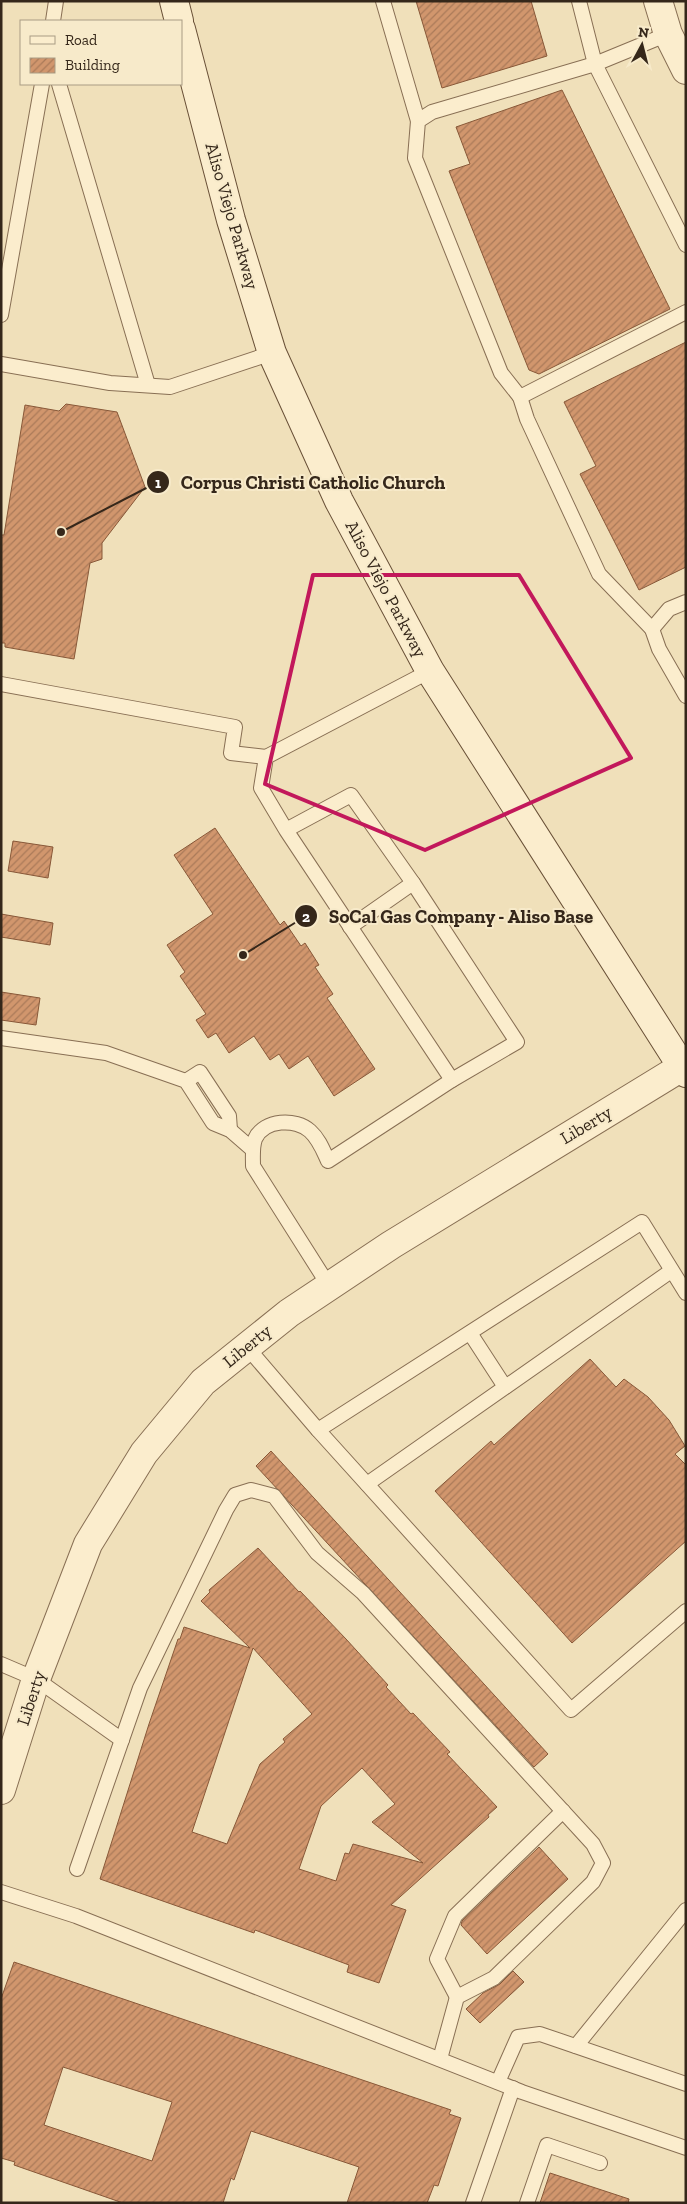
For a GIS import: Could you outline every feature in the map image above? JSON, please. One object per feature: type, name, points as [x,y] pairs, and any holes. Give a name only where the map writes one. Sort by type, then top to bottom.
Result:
[{"type":"main road","points":[[174,1],[179,20]]},
{"type":"main road","points":[[658,1],[668,34],[686,70]]},
{"type":"main road","name":"Aliso Viejo Parkway","points":[[182,33],[231,220],[272,353],[339,501],[430,671],[583,908],[684,1070]]},
{"type":"main road","name":"Liberty","points":[[1,1790],[36,1679],[88,1544],[144,1453],[203,1382],[246,1346],[329,1286],[448,1210],[684,1070]]},
{"type":"lane","points":[[53,20],[56,1]]},
{"type":"lane","points":[[384,1],[418,121],[415,158],[501,374],[520,397],[527,419],[599,574],[652,629],[659,649],[686,696]]},
{"type":"lane","points":[[579,1],[595,64],[686,245]]},
{"type":"lane","points":[[418,121],[432,112],[595,64],[668,34]]},
{"type":"lane","points":[[1,315],[42,85]]},
{"type":"lane","points":[[59,85],[148,385]]},
{"type":"lane","points":[[520,397],[686,312]]},
{"type":"lane","points":[[1,364],[110,383],[170,387],[272,353]]},
{"type":"lane","points":[[652,629],[669,609],[686,602]]},
{"type":"lane","points":[[1,684],[235,727],[231,753],[266,757],[430,671]]},
{"type":"lane","points":[[266,757],[261,788],[286,830],[452,1080]]},
{"type":"lane","points":[[286,830],[351,795],[413,884],[517,1042],[452,1080],[328,1161],[319,1142],[308,1129],[292,1122],[271,1124],[256,1137],[253,1150],[253,1166],[329,1286]]},
{"type":"lane","points":[[350,927],[413,884]]},
{"type":"lane","points":[[1,1038],[106,1053],[186,1081],[213,1123],[230,1130],[253,1150]]},
{"type":"lane","points":[[186,1081],[200,1072],[229,1116],[230,1130]]},
{"type":"lane","points":[[318,1430],[642,1222],[686,1293]]},
{"type":"lane","points":[[367,1484],[671,1271]]},
{"type":"lane","points":[[470,1333],[505,1388]]},
{"type":"lane","points":[[246,1346],[318,1430],[571,1710],[686,1611]]},
{"type":"lane","points":[[77,1869],[140,1688],[226,1510],[235,1494],[251,1490],[274,1496],[317,1552],[363,1593],[564,1811],[593,1844],[603,1863],[592,1882],[494,1978],[457,1998]]},
{"type":"lane","points":[[1,1664],[36,1679],[122,1740]]},
{"type":"lane","points":[[440,2059],[457,1998],[437,1959],[455,1916],[564,1811]]},
{"type":"lane","points":[[1,1892],[76,1916],[512,2088],[686,2148]]},
{"type":"lane","points":[[576,2046],[686,1910]]},
{"type":"lane","points":[[498,2082],[518,2037],[540,2034],[686,2084]]},
{"type":"lane","points":[[473,2203],[512,2088]]},
{"type":"lane","points":[[527,2203],[547,2145],[600,2163]]},
{"type":"highlighted area","points":[[313,575],[519,575],[631,758],[425,850],[265,784]]},
{"type":"building","points":[[416,1],[531,1],[547,56],[442,88]]},
{"type":"building","points":[[562,90],[670,309],[539,374],[529,370],[449,171],[470,164],[456,127]]},
{"type":"building","points":[[686,342],[686,567],[639,590],[580,474],[596,466],[564,402]]},
{"type":"building","points":[[66,404],[117,412],[145,487],[102,543],[102,559],[90,563],[74,659],[5,647],[5,643],[1,643],[1,535],[4,535],[25,405],[59,411]]},
{"type":"building","points":[[215,828],[280,925],[284,921],[301,946],[305,943],[319,965],[315,967],[333,994],[327,998],[375,1069],[334,1096],[308,1056],[289,1069],[279,1054],[270,1060],[254,1036],[229,1053],[216,1033],[208,1038],[196,1020],[206,1014],[180,976],[185,972],[167,945],[213,914],[174,855]]},
{"type":"building","points":[[13,841],[53,847],[48,878],[8,871]]},
{"type":"building","points":[[1,914],[53,923],[50,945],[1,937]]},
{"type":"building","points":[[1,992],[40,998],[36,1025],[1,1020]]},
{"type":"building","points":[[590,1359],[616,1387],[624,1379],[648,1397],[669,1420],[685,1446],[675,1454],[686,1465],[686,1541],[572,1643],[435,1491],[491,1441],[494,1445]]},
{"type":"building","points":[[271,1451],[548,1754],[534,1767],[256,1466]]},
{"type":"building","points":[[258,1548],[346,1639],[388,1685],[386,1687],[450,1752],[447,1754],[497,1807],[488,1815],[489,1817],[391,1905],[406,1910],[379,1983],[347,1972],[349,1965],[255,1930],[254,1933],[100,1879],[149,1724],[178,1639],[180,1639],[184,1627],[250,1648],[201,1601],[210,1592],[209,1590]],"holes":[[[253,1648],[312,1714],[283,1739],[285,1742],[260,1764],[227,1844],[192,1832]],[[362,1768],[395,1804],[372,1822],[423,1863],[353,1844],[349,1854],[345,1853],[336,1881],[299,1869],[321,1806]]]},
{"type":"building","points":[[539,1847],[568,1879],[487,1954],[461,1925],[462,1921]]},
{"type":"building","points":[[14,1962],[451,2110],[449,2114],[461,2118],[438,2186],[434,2185],[427,2203],[347,2203],[359,2167],[251,2131],[234,2180],[231,2178],[223,2203],[123,2203],[14,2165],[15,2162],[1,2158],[1,1999]],"holes":[[[63,2067],[172,2102],[152,2161],[44,2125]]]},
{"type":"building","points":[[513,1971],[524,1982],[480,2023],[466,2009],[483,1993],[500,1984]]},
{"type":"building","points":[[550,2173],[629,2199],[628,2203],[540,2203]]},
{"type":"place","name":"Corpus Christi Catholic Church","points":[[61,532]]},
{"type":"place","name":"SoCal Gas Company - Aliso Base","points":[[243,955]]}]
